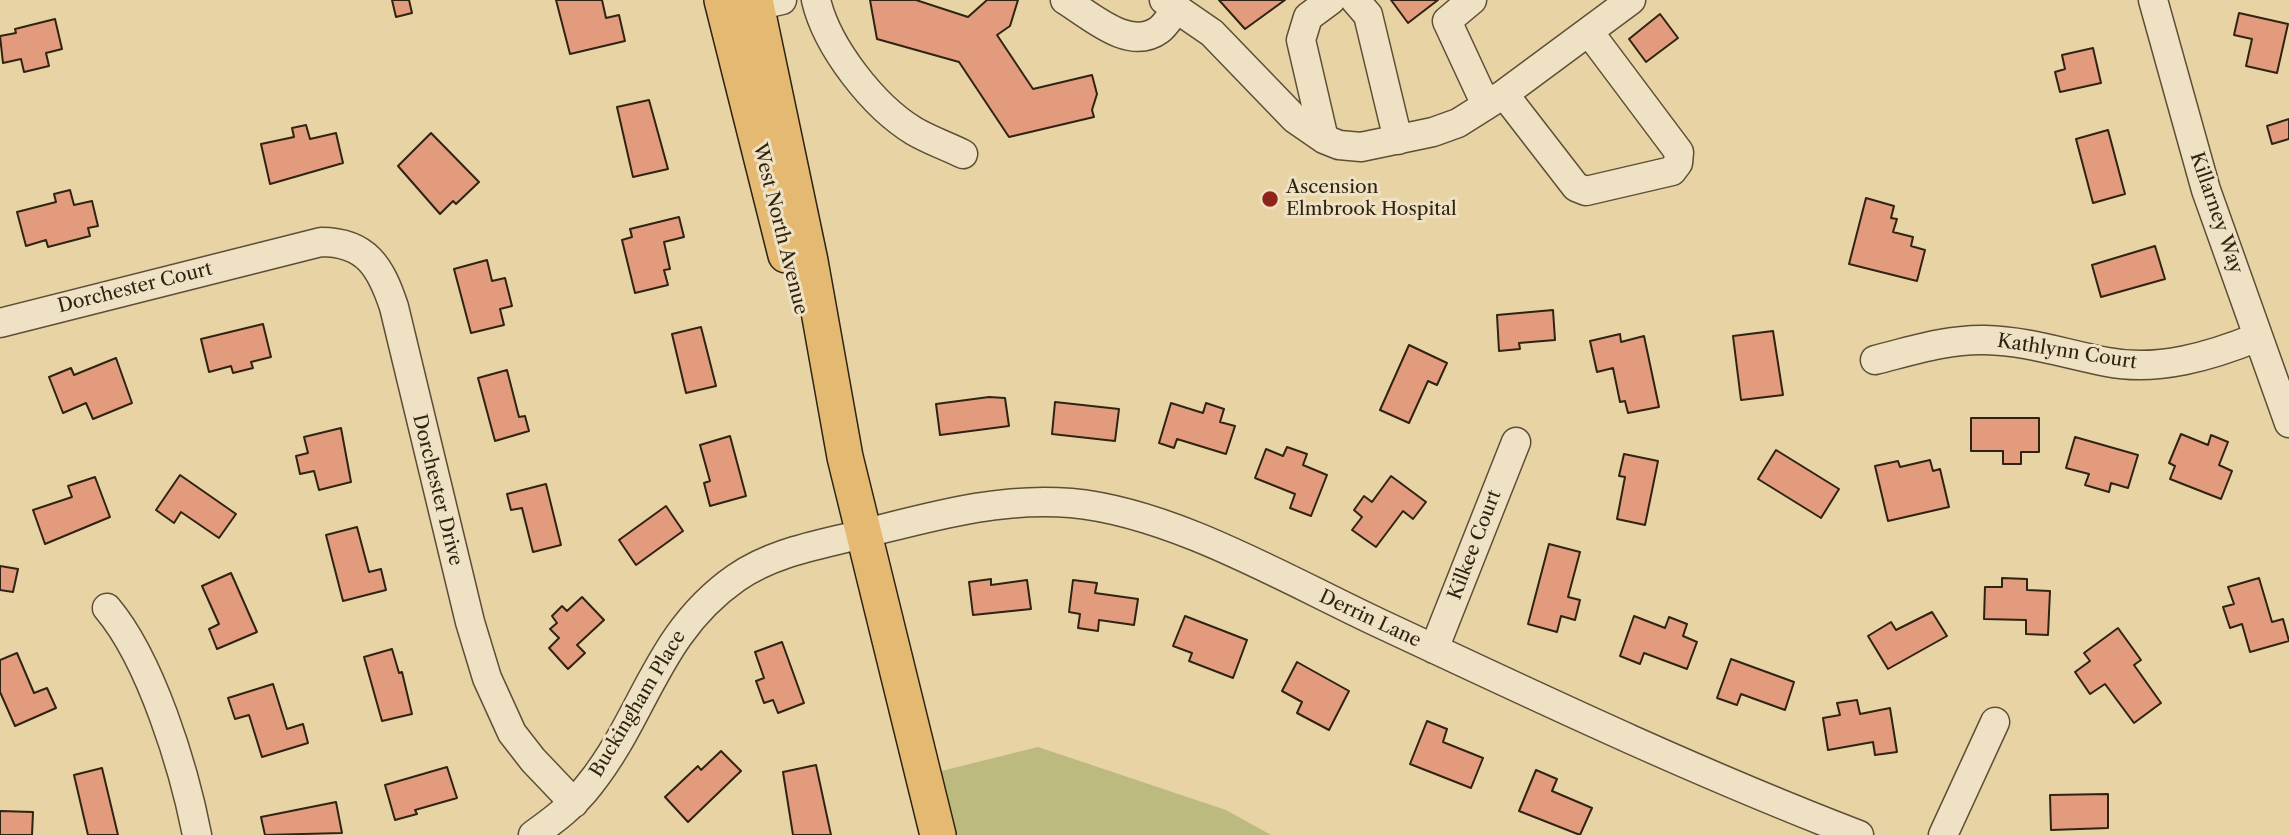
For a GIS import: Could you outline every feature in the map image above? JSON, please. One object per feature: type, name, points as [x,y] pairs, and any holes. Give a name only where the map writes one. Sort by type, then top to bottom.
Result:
[{"type":"main road","name":"West North Avenue","points":[[748,4],[810,261],[845,457],[938,835]]},
{"type":"street","points":[[816,0],[819,16],[841,56],[870,93],[914,131],[963,154]]},
{"type":"street","points":[[1065,0],[1119,34],[1142,37],[1159,30],[1170,4],[1212,33],[1295,119],[1324,139],[1339,145],[1361,147],[1458,123],[1495,100],[1631,0]]},
{"type":"street","points":[[1324,139],[1301,40],[1308,17],[1331,0]]},
{"type":"street","points":[[1355,0],[1368,15],[1398,140]]},
{"type":"street","points":[[1472,0],[1447,21],[1495,100],[1576,187],[1586,191],[1672,170],[1678,163],[1679,152],[1589,32]]},
{"type":"street","name":"Killarney Way","points":[[2153,0],[2206,190],[2289,423]]},
{"type":"street","name":"Dorchester Drive","points":[[271,254],[321,243],[340,242],[370,259],[381,272],[394,307],[470,622],[487,678],[513,733],[533,760],[574,803]]},
{"type":"street","name":"Dorchester Court","points":[[0,323],[271,254]]},
{"type":"street","name":"Kathlynn Court","points":[[1875,360],[1938,344],[1983,340],[2028,342],[2108,363],[2141,365],[2180,362],[2227,350],[2258,337]]},
{"type":"street","name":"Kilkee Court","points":[[1434,649],[1516,442]]},
{"type":"street","name":"Derrin Lane","points":[[863,534],[932,515],[1005,503],[1072,503],[1126,513],[1176,528],[1701,771],[1859,835]]},
{"type":"street","name":"Buckingham Place","points":[[533,835],[574,803],[604,766],[656,666],[685,625],[723,588],[764,563],[789,552],[863,534]]},
{"type":"street","points":[[107,608],[137,658],[164,719],[176,752],[197,835]]},
{"type":"street","points":[[1943,835],[1995,722]]},
{"type":"shaded area","points":[[1038,747],[1226,810],[1271,835],[928,835],[913,778]]},
{"type":"building","points":[[392,0],[409,0],[412,13],[396,17]]},
{"type":"building","points":[[556,0],[602,0],[606,18],[619,15],[625,41],[570,54]]},
{"type":"building","points":[[870,0],[916,0],[968,17],[987,0],[1018,0],[1010,26],[997,35],[1033,89],[1092,75],[1097,94],[1092,110],[1094,117],[1009,137],[959,62],[877,39]]},
{"type":"building","points":[[1219,0],[1285,0],[1245,29]]},
{"type":"building","points":[[1391,0],[1438,0],[1408,23]]},
{"type":"building","points":[[2239,13],[2288,24],[2277,73],[2246,66],[2252,39],[2234,35]]},
{"type":"building","points":[[1660,14],[1678,38],[1646,62],[1629,39]]},
{"type":"building","points":[[55,19],[62,49],[46,53],[49,66],[24,72],[21,59],[3,63],[0,36],[16,33],[15,29]]},
{"type":"building","points":[[2093,48],[2101,83],[2060,92],[2055,72],[2065,69],[2062,55]]},
{"type":"building","points":[[649,100],[668,169],[633,177],[617,107]]},
{"type":"building","points":[[2289,119],[2289,139],[2272,144],[2267,126]]},
{"type":"building","points":[[306,125],[310,139],[336,133],[343,163],[270,184],[261,144],[294,137],[292,128]]},
{"type":"building","points":[[2108,130],[2125,194],[2093,203],[2076,139]]},
{"type":"building","points":[[431,133],[479,182],[456,204],[453,201],[440,214],[398,166]]},
{"type":"building","points":[[70,190],[74,205],[92,201],[98,226],[88,228],[90,236],[48,247],[46,240],[26,246],[17,212],[56,202],[54,194]]},
{"type":"building","points":[[1866,198],[1894,206],[1891,218],[1897,219],[1893,232],[1913,237],[1911,246],[1925,250],[1917,281],[1849,264]]},
{"type":"building","points":[[679,217],[684,237],[664,242],[670,269],[664,270],[668,285],[635,293],[622,240],[632,237],[630,229]]},
{"type":"building","points":[[2155,246],[2165,279],[2101,297],[2092,265]]},
{"type":"building","points":[[487,260],[492,281],[505,278],[512,306],[500,309],[504,325],[471,333],[454,269]]},
{"type":"building","points":[[1553,310],[1555,340],[1519,343],[1520,349],[1499,351],[1497,315]]},
{"type":"building","points":[[263,324],[271,357],[251,362],[253,368],[233,373],[231,366],[209,372],[201,339]]},
{"type":"building","points":[[701,327],[716,386],[686,393],[672,334]]},
{"type":"building","points":[[1773,331],[1783,395],[1741,400],[1733,336]]},
{"type":"building","points":[[1620,334],[1621,342],[1644,336],[1659,407],[1628,413],[1625,401],[1620,402],[1613,368],[1597,372],[1590,341]]},
{"type":"building","points":[[1409,345],[1447,363],[1437,385],[1428,381],[1409,423],[1380,410]]},
{"type":"building","points":[[116,358],[132,403],[93,419],[86,403],[63,413],[49,377],[71,368],[74,375]]},
{"type":"building","points":[[507,370],[519,417],[525,416],[529,431],[495,441],[478,378]]},
{"type":"building","points":[[989,397],[1005,398],[1009,426],[940,435],[936,404]]},
{"type":"building","points":[[1055,402],[1119,409],[1115,441],[1052,434]]},
{"type":"building","points":[[1171,403],[1203,413],[1206,403],[1224,409],[1220,422],[1235,426],[1226,454],[1177,439],[1174,448],[1159,443]]},
{"type":"building","points":[[1971,418],[2039,418],[2039,452],[2021,452],[2021,464],[2003,464],[2003,451],[1971,451]]},
{"type":"building","points":[[341,428],[351,482],[319,490],[314,471],[300,474],[296,456],[308,453],[304,437]]},
{"type":"building","points":[[2181,434],[2208,445],[2211,435],[2228,442],[2219,465],[2232,471],[2221,499],[2170,479],[2175,466],[2169,463]]},
{"type":"building","points":[[730,436],[746,496],[710,506],[704,483],[710,481],[700,445]]},
{"type":"building","points":[[2075,437],[2138,455],[2128,488],[2111,483],[2109,492],[2085,485],[2089,474],[2066,468]]},
{"type":"building","points":[[1287,447],[1307,454],[1303,465],[1327,475],[1311,516],[1290,508],[1295,494],[1255,478],[1266,449],[1283,456]]},
{"type":"building","points":[[1776,450],[1839,489],[1821,518],[1758,479]]},
{"type":"building","points":[[1624,454],[1658,461],[1645,525],[1617,519],[1625,477],[1619,476]]},
{"type":"building","points":[[1930,460],[1933,471],[1940,469],[1949,507],[1888,521],[1875,466],[1898,461],[1900,467]]},
{"type":"building","points":[[180,475],[236,514],[219,538],[181,512],[174,523],[156,510]]},
{"type":"building","points":[[1391,476],[1426,502],[1413,519],[1403,511],[1376,547],[1352,530],[1362,517],[1354,510],[1364,496],[1372,502]]},
{"type":"building","points":[[95,477],[110,517],[45,544],[33,510],[72,497],[68,486]]},
{"type":"building","points":[[546,484],[561,545],[533,552],[522,508],[511,510],[507,494]]},
{"type":"building","points":[[666,506],[683,531],[636,565],[619,540]]},
{"type":"building","points":[[357,527],[369,572],[381,569],[386,590],[343,601],[326,535]]},
{"type":"building","points":[[1549,544],[1580,552],[1568,597],[1580,600],[1575,620],[1561,616],[1557,632],[1528,624]]},
{"type":"building","points":[[0,566],[18,569],[13,592],[0,590]]},
{"type":"building","points":[[231,573],[257,632],[217,649],[209,629],[219,624],[202,586]]},
{"type":"building","points":[[2002,578],[2027,579],[2027,590],[2050,591],[2048,635],[2026,634],[2026,620],[1984,619],[1985,587],[2002,587]]},
{"type":"building","points":[[2259,578],[2272,622],[2283,619],[2289,641],[2250,652],[2242,624],[2230,628],[2223,607],[2234,604],[2228,587]]},
{"type":"building","points":[[991,579],[991,585],[1027,580],[1031,609],[973,615],[969,582]]},
{"type":"building","points":[[1073,580],[1097,583],[1095,593],[1138,599],[1134,625],[1099,620],[1098,631],[1078,628],[1080,614],[1069,612]]},
{"type":"building","points":[[582,597],[604,620],[577,645],[585,653],[568,669],[549,648],[559,638],[550,629],[557,623],[552,616],[562,606],[567,611]]},
{"type":"building","points":[[1932,612],[1947,636],[1888,669],[1868,636],[1891,622],[1896,630]]},
{"type":"building","points":[[1185,616],[1247,640],[1233,678],[1189,661],[1192,653],[1173,646]]},
{"type":"building","points":[[1634,616],[1665,628],[1669,617],[1687,624],[1683,636],[1697,642],[1687,669],[1644,653],[1640,664],[1620,656]]},
{"type":"building","points":[[2118,628],[2141,660],[2134,665],[2161,703],[2134,723],[2105,684],[2090,694],[2075,672],[2090,661],[2084,653]]},
{"type":"building","points":[[782,642],[804,703],[778,713],[773,700],[764,703],[756,681],[764,678],[755,652]]},
{"type":"building","points":[[392,649],[399,673],[402,672],[412,714],[382,721],[364,657]]},
{"type":"building","points":[[17,653],[34,693],[47,688],[56,708],[15,726],[0,692],[0,660]]},
{"type":"building","points":[[1731,659],[1794,682],[1785,710],[1741,694],[1737,705],[1717,698]]},
{"type":"building","points":[[1297,662],[1349,691],[1329,730],[1297,713],[1302,702],[1282,691]]},
{"type":"building","points":[[273,684],[287,729],[303,724],[308,743],[262,757],[249,715],[235,719],[228,698]]},
{"type":"building","points":[[1857,700],[1860,714],[1890,708],[1897,752],[1875,755],[1873,742],[1828,750],[1823,718],[1840,715],[1837,703]]},
{"type":"building","points":[[1427,721],[1447,729],[1443,742],[1483,758],[1471,788],[1410,764]]},
{"type":"building","points":[[721,751],[741,771],[688,822],[665,797],[698,766],[701,770]]},
{"type":"building","points":[[816,765],[831,835],[793,835],[783,772]]},
{"type":"building","points":[[447,767],[457,798],[415,810],[417,814],[395,820],[385,785]]},
{"type":"building","points":[[102,768],[118,835],[88,835],[74,775]]},
{"type":"building","points":[[1536,770],[1557,779],[1552,791],[1592,808],[1580,835],[1519,811]]},
{"type":"building","points":[[2108,794],[2108,828],[2051,830],[2050,795]]},
{"type":"building","points":[[336,802],[342,833],[265,835],[261,817]]},
{"type":"building","points":[[0,811],[33,812],[32,835],[0,835]]},
{"type":"place","name":"Ascension Elmbrook Hospital","points":[[1270,199]]}]
